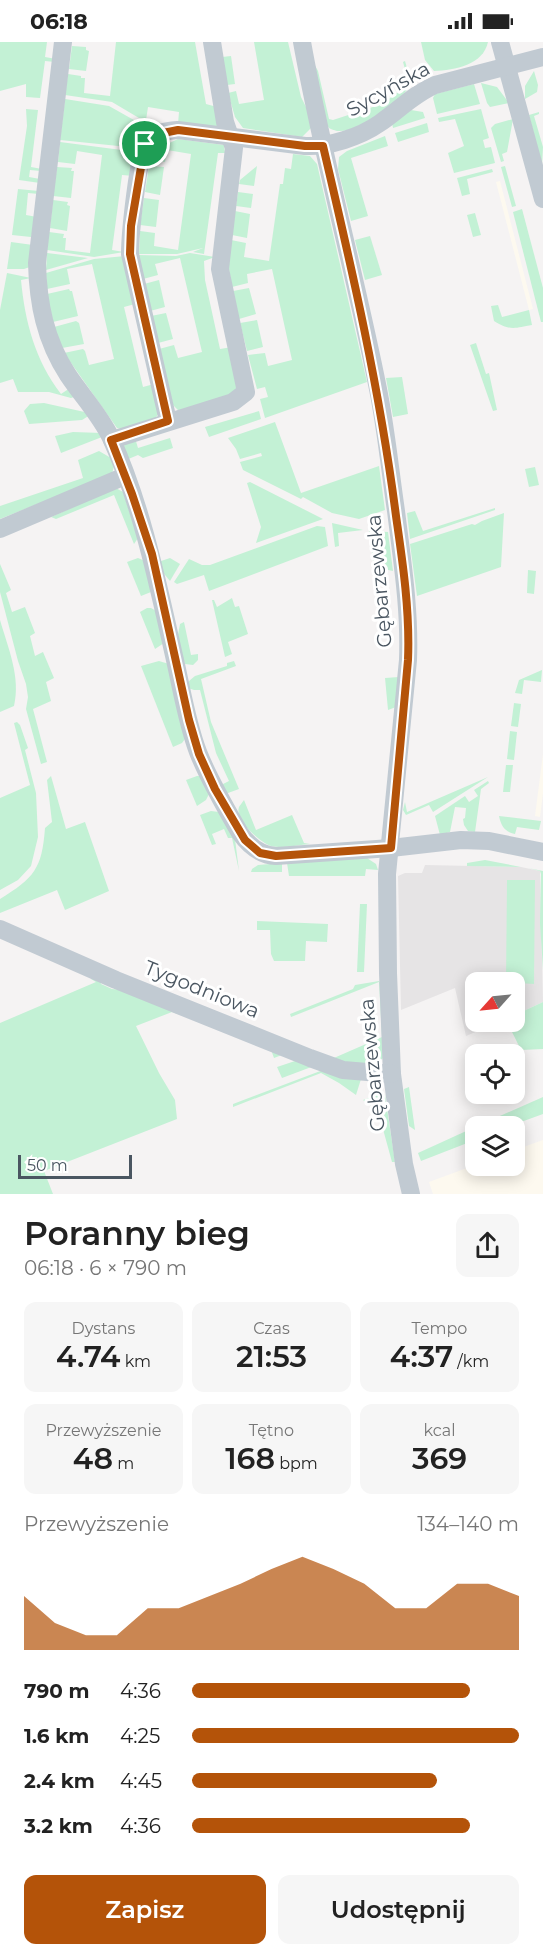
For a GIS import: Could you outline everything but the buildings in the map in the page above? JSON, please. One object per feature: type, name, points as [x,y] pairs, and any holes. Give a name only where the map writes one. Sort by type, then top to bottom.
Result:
[{"type":"street","points":[[63,42],[39,242],[38,290],[45,328],[69,375],[105,425],[111,440],[152,554],[194,739],[215,789],[245,840],[260,853],[276,856],[470,840],[489,841],[543,852]]},
{"type":"street","points":[[111,440],[233,402],[246,392],[220,269],[234,152],[225,122],[212,42]]},
{"type":"street","name":"Gębarzewska","points":[[302,42],[378,391],[406,593],[408,660],[387,874],[392,1074],[404,1164],[411,1194]]},
{"type":"street","points":[[500,42],[543,199]]},
{"type":"street","name":"Sycyńska","points":[[168,421],[130,254],[131,226],[142,151],[149,139],[158,134],[178,130],[305,146],[323,146],[368,130],[427,88],[543,57]]},
{"type":"street","points":[[0,529],[125,476]]},
{"type":"street","name":"Tygodniowa","points":[[0,928],[116,980],[310,1058],[343,1070],[392,1074]]},
{"type":"shaded area","points":[[500,181],[533,309],[529,310],[496,182]]},
{"type":"shaded area","points":[[543,754],[543,793],[540,817],[535,816]]},
{"type":"shaded area","points":[[425,865],[521,867],[540,871],[543,1002],[525,1010],[525,972],[465,972],[465,1032],[455,988],[401,1010],[398,876],[405,873],[422,873]]},
{"type":"shaded area","points":[[543,1140],[543,1194],[433,1194],[429,1182],[465,1169],[465,1176],[525,1176],[525,1146]]},
{"type":"green space","points":[[0,42],[47,42],[45,57],[56,59],[55,62],[45,61],[40,98],[26,97],[26,84],[0,91]]},
{"type":"green space","points":[[116,42],[195,42],[206,104],[217,107],[219,123],[216,128],[178,124],[179,112],[148,107],[146,120],[112,102],[65,95],[68,74],[85,78],[84,93],[110,96]]},
{"type":"green space","points":[[254,42],[288,42],[301,97],[313,126],[302,137],[243,128],[235,117],[228,93],[236,91],[239,104],[264,100]]},
{"type":"green space","points":[[421,42],[488,42],[480,56],[467,65],[434,71],[425,60]]},
{"type":"green space","points":[[72,46],[86,47],[89,51],[86,71],[69,69]]},
{"type":"green space","points":[[231,56],[235,84],[227,85],[222,57]]},
{"type":"green space","points":[[405,61],[411,82],[391,106],[357,127],[338,131],[329,128],[313,62],[318,71],[329,119],[333,120],[382,104],[409,84],[403,62]]},
{"type":"green space","points":[[534,71],[538,85],[537,92],[525,99],[525,86]]},
{"type":"green space","points":[[481,83],[497,87],[509,103],[490,107]]},
{"type":"green space","points":[[474,84],[480,104],[437,114],[433,98],[435,94]]},
{"type":"green space","points":[[65,99],[109,106],[141,126],[130,125],[128,147],[60,140]]},
{"type":"green space","points":[[26,109],[38,110],[31,167],[42,169],[41,171],[30,170],[29,177],[40,179],[40,183],[19,180],[27,126]]},
{"type":"green space","points":[[481,109],[489,138],[483,140],[485,148],[491,147],[495,163],[454,173],[448,153],[464,146],[455,119],[439,122],[438,118]]},
{"type":"green space","points":[[411,110],[423,112],[425,118],[393,128],[392,123]]},
{"type":"green space","points":[[539,112],[534,116],[543,147],[542,165],[529,115]]},
{"type":"green space","points":[[513,119],[507,152],[502,154],[504,161],[501,162],[491,128],[495,124]]},
{"type":"green space","points":[[427,123],[429,132],[398,142],[395,133]]},
{"type":"green space","points":[[385,136],[388,146],[351,158],[368,216],[351,221],[338,169],[339,157],[347,151]]},
{"type":"green space","points":[[178,139],[224,145],[225,153],[218,153],[204,254],[193,252],[203,248],[177,254],[139,254],[140,231],[155,233],[154,246],[178,250],[191,154],[167,150],[165,162],[150,159],[152,151]]},
{"type":"green space","points":[[60,142],[137,152],[134,176],[122,175],[112,250],[124,252],[94,257],[47,250],[49,232],[64,234],[65,250],[90,253],[102,155],[77,151],[75,164],[58,162]]},
{"type":"green space","points":[[293,154],[310,156],[317,164],[367,382],[265,418],[260,399],[268,397],[265,387],[257,389],[248,355],[265,353],[268,366],[292,360],[272,269],[247,274],[248,283],[232,287],[228,263],[231,240],[246,243],[244,257],[269,261],[280,184],[283,184],[285,168],[291,169]]},
{"type":"green space","points":[[149,166],[164,167],[160,195],[145,192]]},
{"type":"green space","points":[[257,166],[254,186],[239,184],[240,180]]},
{"type":"green space","points":[[505,166],[516,206],[512,207],[501,167]]},
{"type":"green space","points":[[57,167],[72,168],[71,171],[74,171],[71,198],[53,196]]},
{"type":"green space","points":[[492,169],[493,172],[467,179],[470,194],[462,196],[457,178]]},
{"type":"green space","points":[[18,189],[39,191],[39,194],[28,193],[26,215],[37,217],[31,237],[12,235]]},
{"type":"green space","points":[[238,192],[253,194],[251,208],[236,206]]},
{"type":"green space","points":[[144,198],[159,200],[156,227],[140,225]]},
{"type":"green space","points":[[53,200],[68,202],[67,205],[70,206],[67,231],[50,228]]},
{"type":"green space","points":[[522,209],[543,288],[543,322],[541,322],[513,212]]},
{"type":"green space","points":[[235,211],[250,214],[247,238],[232,235]]},
{"type":"green space","points":[[475,213],[481,235],[473,237],[467,215]]},
{"type":"green space","points":[[370,236],[382,275],[365,280],[355,240]]},
{"type":"green space","points":[[11,242],[33,245],[30,267],[7,269]]},
{"type":"green space","points":[[47,253],[88,258],[46,270]]},
{"type":"green space","points":[[190,253],[215,257],[204,261],[205,280],[220,349],[232,347],[238,393],[179,411],[173,405],[159,349],[174,345],[178,358],[202,352],[180,258],[155,264],[158,275],[143,279],[138,255],[176,256]]},
{"type":"green space","points":[[125,256],[135,304],[124,307],[143,387],[154,384],[160,411],[155,419],[121,429],[117,428],[64,353],[83,349],[89,365],[114,359],[92,264],[67,269],[70,284],[47,289],[46,273],[94,259]]},
{"type":"green space","points":[[7,273],[31,278],[21,280],[25,311],[38,354],[61,394],[70,388],[74,397],[49,392],[18,392],[13,379],[0,383],[0,310]]},
{"type":"green space","points":[[159,280],[165,307],[150,311],[144,284]]},
{"type":"green space","points":[[249,288],[256,314],[239,319],[233,291]]},
{"type":"green space","points":[[69,289],[72,291],[78,316],[53,322],[47,294]]},
{"type":"green space","points":[[498,305],[502,317],[529,310],[532,325],[517,328],[494,321],[491,306]]},
{"type":"green space","points":[[166,313],[173,339],[158,343],[151,316]]},
{"type":"green space","points":[[257,320],[263,347],[247,351],[240,323]]},
{"type":"green space","points":[[76,321],[79,323],[84,344],[62,348],[54,327]]},
{"type":"green space","points":[[476,343],[486,374],[489,373],[497,410],[493,411],[470,345]]},
{"type":"green space","points":[[402,377],[408,414],[393,417],[386,378]]},
{"type":"green space","points":[[44,403],[90,415],[82,420],[29,424],[24,411],[30,404]]},
{"type":"green space","points":[[259,411],[261,419],[209,437],[205,427]]},
{"type":"green space","points":[[275,422],[301,493],[379,466],[385,510],[359,519],[332,513],[243,470],[240,462],[262,456],[261,453],[240,459],[228,438]]},
{"type":"green space","points":[[73,432],[102,433],[102,437],[61,453],[55,436]]},
{"type":"green space","points":[[135,438],[138,448],[170,438],[173,448],[143,458],[138,455],[126,460],[123,446]]},
{"type":"green space","points":[[99,451],[111,458],[114,466],[112,474],[0,519],[0,506],[83,478],[78,460]]},
{"type":"green space","points":[[535,467],[539,485],[529,487],[525,469]]},
{"type":"green space","points":[[250,482],[323,519],[256,543],[261,527],[247,483]]},
{"type":"green space","points":[[116,488],[123,492],[138,538],[134,544],[114,495],[56,519],[51,517]]},
{"type":"green space","points":[[495,508],[495,510],[410,539],[407,513],[415,511],[423,531]]},
{"type":"green space","points":[[504,513],[501,567],[417,596],[410,544],[472,524],[475,525]]},
{"type":"green space","points":[[332,523],[363,530],[338,533],[339,546],[335,547]]},
{"type":"green space","points":[[317,526],[325,527],[328,546],[209,591],[204,575],[177,584],[174,582],[189,559],[202,565],[210,565]]},
{"type":"green space","points":[[369,531],[388,532],[393,571],[374,567]]},
{"type":"green space","points":[[138,558],[145,561],[151,592],[141,596],[127,562]]},
{"type":"green space","points":[[170,558],[180,564],[170,581],[160,569],[158,562]]},
{"type":"green space","points":[[0,564],[11,590],[6,593],[12,612],[25,607],[35,633],[30,636],[35,656],[43,652],[54,678],[46,682],[51,701],[33,709],[47,762],[41,764],[26,709],[28,697],[26,684],[0,592]]},
{"type":"green space","points":[[528,570],[536,571],[534,594],[527,593]]},
{"type":"green space","points":[[232,598],[235,607],[239,606],[248,634],[228,642],[232,654],[225,657],[212,600],[217,607]]},
{"type":"green space","points":[[147,608],[158,612],[164,643],[155,649],[140,612]]},
{"type":"green space","points":[[0,620],[13,663],[16,695],[14,706],[0,712]]},
{"type":"green space","points":[[184,622],[191,655],[198,654],[198,660],[193,665],[185,664],[177,640],[180,624]]},
{"type":"green space","points":[[159,661],[169,664],[187,736],[182,743],[173,747],[141,666]]},
{"type":"green space","points":[[234,661],[236,666],[201,679],[211,722],[239,789],[228,793],[219,786],[229,781],[216,753],[200,690],[188,688],[189,681],[195,676],[227,666],[227,663]]},
{"type":"green space","points":[[542,670],[541,682],[524,680],[522,694],[515,693],[519,680]]},
{"type":"green space","points":[[399,677],[396,707],[388,710],[385,678]]},
{"type":"green space","points":[[514,703],[521,704],[518,727],[511,726]]},
{"type":"green space","points":[[17,722],[28,748],[25,750],[36,793],[38,837],[31,866],[18,880],[0,890],[0,798],[30,785],[14,723]]},
{"type":"green space","points":[[510,731],[517,732],[514,760],[507,759]]},
{"type":"green space","points":[[506,765],[513,765],[510,792],[503,792]]},
{"type":"green space","points":[[51,776],[66,829],[85,822],[109,891],[65,910],[57,890],[0,913],[0,899],[21,885],[38,863],[45,828],[52,822],[47,780]]},
{"type":"green space","points":[[201,776],[209,794],[206,800],[197,806],[186,780]]},
{"type":"green space","points":[[488,777],[433,812],[429,805],[406,815],[403,810],[405,802],[407,812]]},
{"type":"green space","points":[[488,781],[489,783],[481,789],[475,832],[468,831],[464,825],[466,808],[455,807],[450,832],[440,835],[435,816],[465,796],[469,802],[478,796],[474,790]]},
{"type":"green space","points":[[244,800],[256,830],[292,815],[304,843],[310,844],[276,847],[261,840],[240,818],[239,807]]},
{"type":"green space","points":[[211,811],[219,812],[235,839],[239,871],[232,838],[228,838],[224,829],[212,834],[216,844],[212,845],[200,815]]},
{"type":"green space","points":[[499,816],[541,821],[539,830],[517,827],[515,834],[509,832],[504,828]]},
{"type":"green space","points":[[367,858],[376,864],[378,870],[366,869],[365,876],[289,876],[287,863]]},
{"type":"green space","points":[[485,860],[521,867],[467,866],[467,863]]},
{"type":"green space","points":[[282,863],[282,872],[251,872],[258,865]]},
{"type":"green space","points":[[528,868],[543,871],[543,970],[540,923],[541,874],[540,871]]},
{"type":"green space","points":[[507,880],[535,880],[534,984],[525,983],[525,972],[506,972]]},
{"type":"green space","points":[[360,904],[367,904],[364,972],[357,972]]},
{"type":"green space","points":[[257,921],[328,924],[327,942],[306,941],[305,961],[274,961],[271,954],[270,930],[257,930]]},
{"type":"green space","points":[[94,976],[100,980],[101,984],[112,989],[123,990],[287,1053],[274,1058],[270,1047],[172,1012],[136,1026],[175,1100],[177,1119],[44,1171],[53,1194],[0,1194],[0,1023],[96,982],[91,979]]},
{"type":"green space","points":[[379,981],[381,984],[383,1058],[375,1065],[327,1061],[382,1037],[379,982],[291,1017],[290,1014],[353,989],[355,985]]},
{"type":"green space","points":[[543,1002],[543,1049],[525,1050],[525,1044],[518,1044],[512,1032],[525,1032],[525,1010]]},
{"type":"green space","points":[[301,1059],[314,1066],[282,1078],[277,1067]]},
{"type":"green space","points":[[323,1070],[361,1079],[356,1095],[321,1073],[233,1107],[233,1104]]},
{"type":"green space","points":[[409,1087],[415,1130],[409,1126],[404,1089]]},
{"type":"green space","points":[[382,1093],[385,1095],[395,1162],[392,1162],[378,1111],[363,1100]]},
{"type":"green space","points":[[543,1097],[543,1114],[525,1121],[525,1116],[500,1116]]},
{"type":"green space","points":[[465,1132],[465,1144],[421,1161],[418,1153]]},
{"type":"route","points":[[185,130],[305,146],[323,146],[378,391],[406,593],[408,660],[391,848],[276,856],[260,853],[240,833],[215,789],[199,754],[160,597],[152,554],[111,440],[168,421],[130,254],[131,226],[145,144],[154,135],[185,130]]}]
